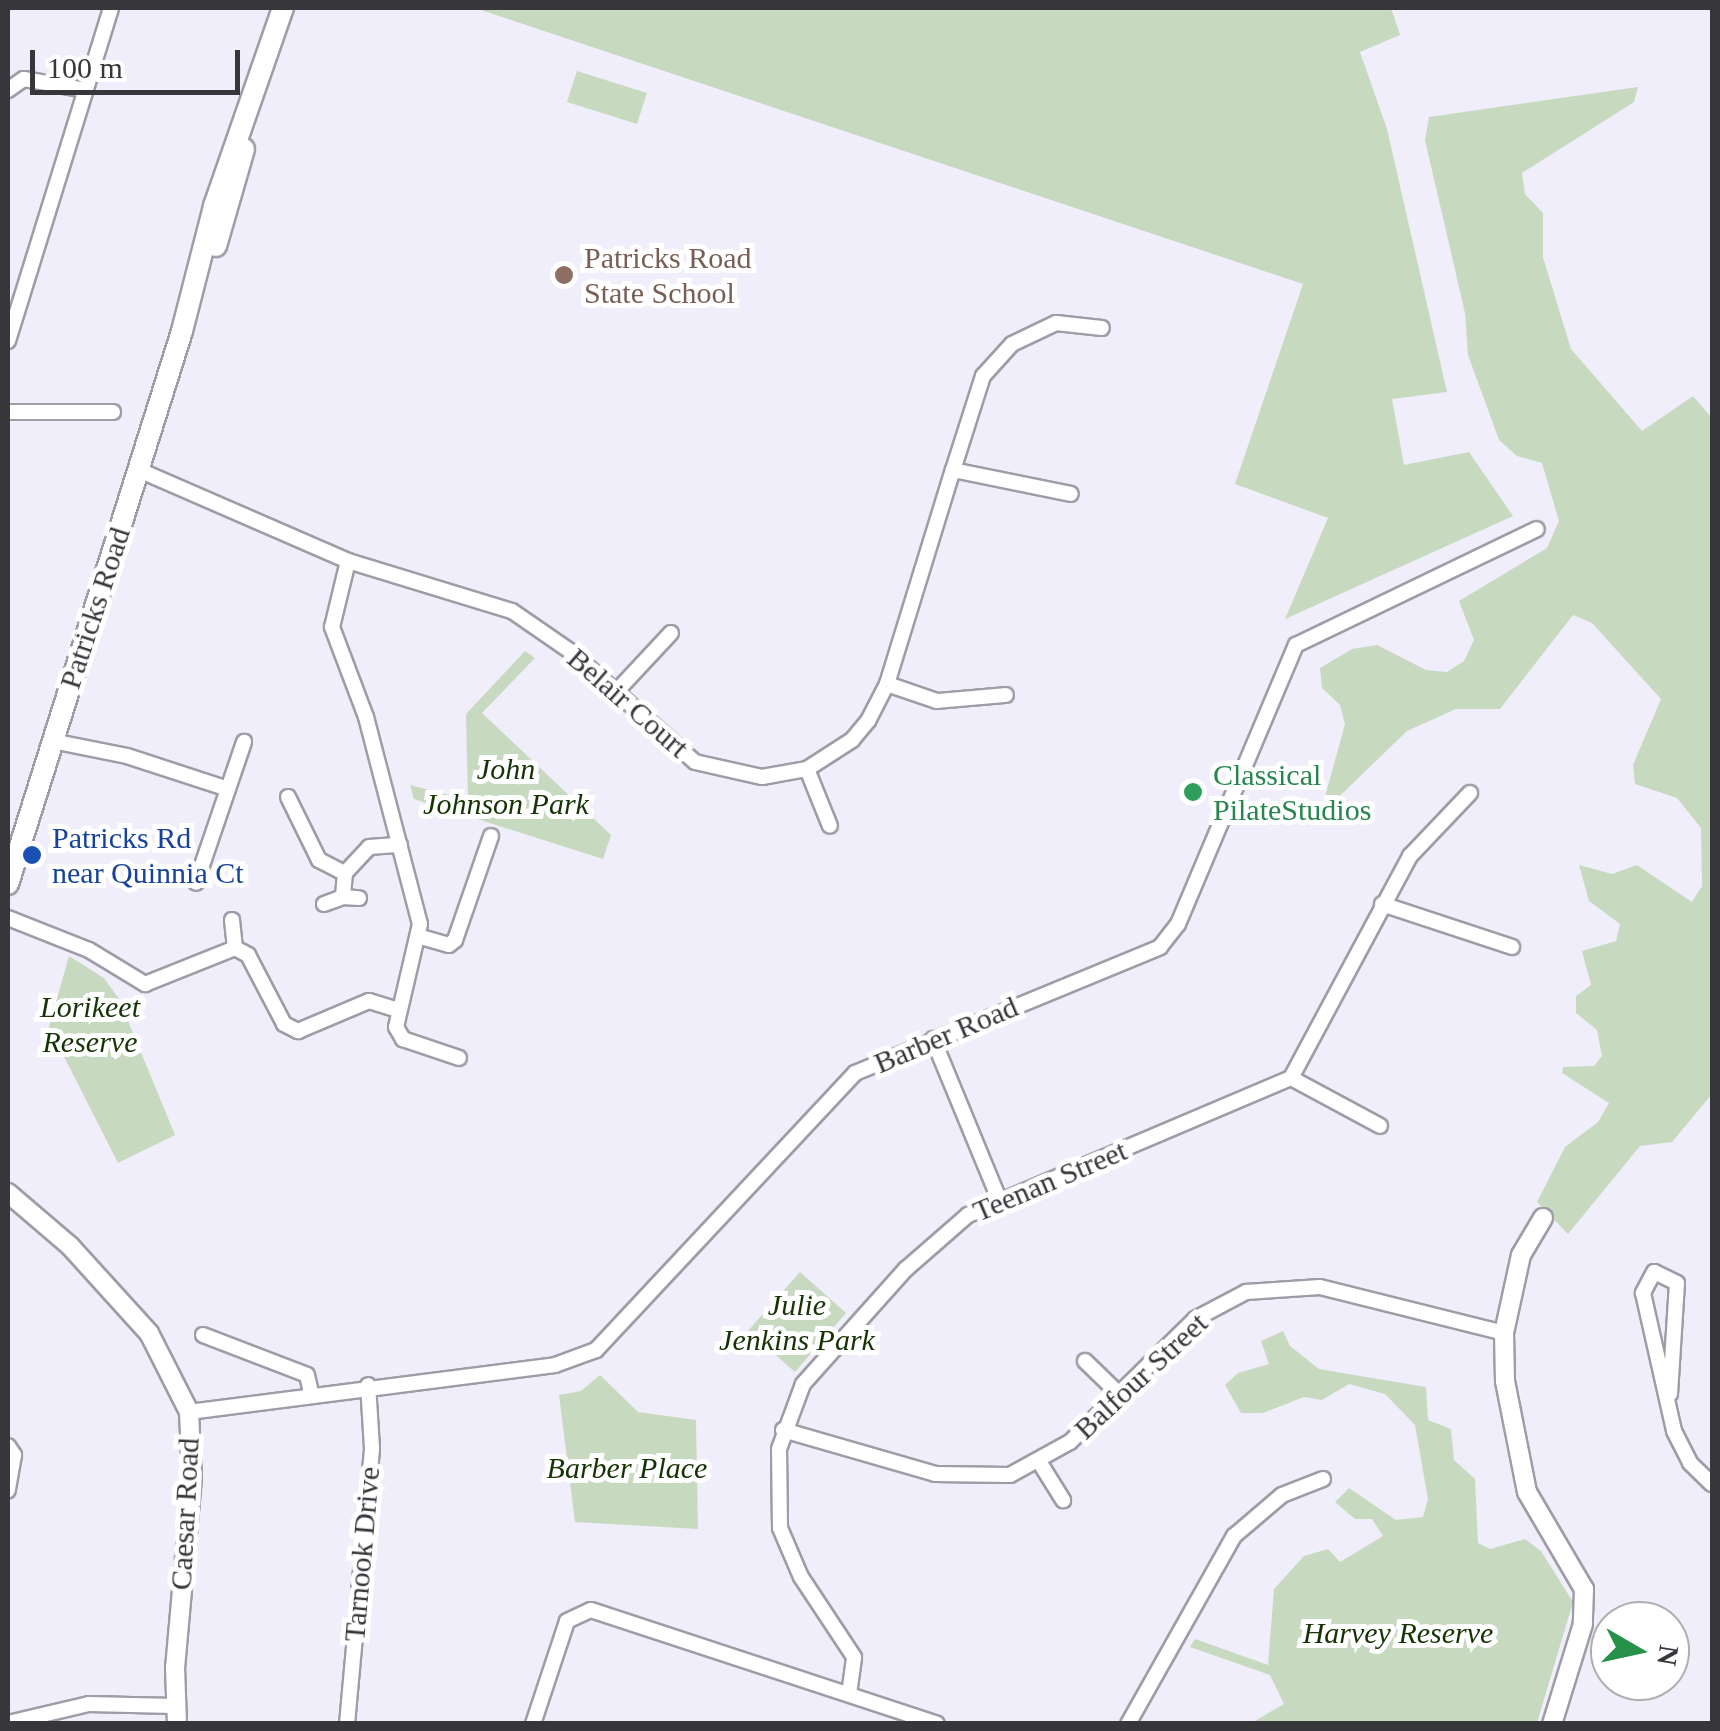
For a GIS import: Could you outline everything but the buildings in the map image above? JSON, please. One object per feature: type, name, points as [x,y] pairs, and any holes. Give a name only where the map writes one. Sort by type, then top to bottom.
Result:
[{"type":"main road","name":"Patricks Road","points":[[8,884],[12,855],[182,331],[214,206],[283,8]]},
{"type":"street","points":[[8,341],[111,8]]},
{"type":"street","points":[[8,90],[24,79],[85,90]]},
{"type":"street","name":"Belair Court","points":[[139,470],[348,560],[512,611],[615,693],[677,750],[715,770],[762,777],[807,769],[852,740],[887,684],[982,376],[1012,344],[1056,323],[1102,328]]},
{"type":"street","points":[[8,412],[113,412]]},
{"type":"street","points":[[954,470],[1071,494]]},
{"type":"street","name":"Barber Road","points":[[189,1412],[311,1392],[556,1365],[596,1350],[855,1074],[1160,947],[1178,924],[1296,645],[1537,529]]},
{"type":"street","points":[[348,560],[332,628],[394,814],[421,938],[396,1009],[403,1039],[460,1058]]},
{"type":"street","points":[[615,693],[671,633]]},
{"type":"street","points":[[887,684],[937,701],[1006,694]]},
{"type":"street","points":[[52,741],[127,756],[228,789]]},
{"type":"street","points":[[196,883],[244,742]]},
{"type":"street","points":[[807,769],[830,826]]},
{"type":"street","points":[[1380,1126],[1290,1078],[1410,856],[1470,792]]},
{"type":"street","points":[[288,797],[319,860],[345,873],[351,898],[324,904]]},
{"type":"street","points":[[421,938],[449,944],[455,940],[491,836]]},
{"type":"street","points":[[345,873],[369,847],[400,846]]},
{"type":"street","points":[[1382,904],[1512,947]]},
{"type":"street","points":[[8,918],[89,950],[145,984],[235,948],[248,954],[284,1024],[298,1030],[368,1002],[396,1009]]},
{"type":"street","points":[[232,920],[235,948]]},
{"type":"street","points":[[933,1039],[1000,1199]]},
{"type":"street","name":"Teenan Street","points":[[849,1694],[854,1657],[801,1577],[780,1528],[777,1466],[784,1430],[804,1384],[906,1268],[951,1227],[1000,1199],[1290,1078]]},
{"type":"street","name":"Caesar Road","points":[[8,1193],[70,1246],[149,1333],[189,1412],[192,1478],[175,1715]]},
{"type":"street","points":[[1542,1218],[1521,1256],[1504,1333],[1505,1382],[1527,1492],[1584,1589],[1586,1605],[1552,1724]]},
{"type":"street","points":[[1670,1394],[1677,1282],[1654,1272],[1643,1293],[1682,1450],[1712,1484]]},
{"type":"street","name":"Balfour Street","points":[[784,1430],[935,1474],[978,1478],[1040,1463],[1195,1319],[1246,1292],[1320,1287],[1504,1333]]},
{"type":"street","points":[[203,1335],[306,1374],[311,1392]]},
{"type":"street","points":[[1085,1361],[1118,1393]]},
{"type":"street","name":"Tarnook Drive","points":[[346,1724],[372,1448],[368,1385]]},
{"type":"street","points":[[8,1446],[14,1454],[8,1490]]},
{"type":"street","points":[[1040,1463],[1063,1500]]},
{"type":"street","points":[[1128,1724],[1234,1536],[1282,1495],[1323,1479]]},
{"type":"street","points":[[533,1724],[567,1621],[591,1610],[937,1724]]},
{"type":"street","points":[[8,1723],[89,1704],[175,1715]]},
{"type":"green space","points":[[475,8],[1391,8],[1400,35],[1360,52],[1387,129],[1447,392],[1392,399],[1404,465],[1469,452],[1513,516],[1285,619],[1328,518],[1235,484],[1303,284]]},
{"type":"green space","points":[[577,71],[647,93],[637,124],[567,102]]},
{"type":"green space","points":[[1638,87],[1634,102],[1522,173],[1525,194],[1543,213],[1543,257],[1571,349],[1642,431],[1693,396],[1712,418],[1712,1094],[1672,1142],[1640,1146],[1568,1234],[1537,1202],[1565,1147],[1598,1122],[1609,1103],[1562,1073],[1563,1067],[1594,1066],[1602,1056],[1597,1030],[1576,1013],[1576,996],[1591,985],[1582,951],[1616,941],[1620,924],[1589,901],[1579,865],[1612,874],[1637,865],[1692,902],[1702,886],[1701,828],[1677,798],[1635,784],[1633,765],[1661,699],[1592,623],[1573,615],[1500,709],[1456,709],[1407,731],[1320,815],[1345,724],[1340,705],[1322,688],[1320,668],[1352,649],[1377,645],[1426,670],[1447,672],[1464,661],[1474,640],[1459,601],[1547,548],[1559,521],[1542,463],[1517,456],[1499,440],[1468,355],[1465,313],[1425,140],[1429,117]]},
{"type":"green space","name":"John Johnson Park","points":[[525,651],[535,658],[482,713],[611,835],[603,859],[414,799],[410,785],[468,800],[466,714]]},
{"type":"green space","name":"Lorikeet Reserve","points":[[69,956],[104,978],[119,999],[175,1135],[118,1163],[49,1027]]},
{"type":"green space","name":"Julie Jenkins Park","points":[[800,1272],[846,1313],[795,1372],[748,1331]]},
{"type":"green space","name":"Harvey Reserve","points":[[1283,1331],[1290,1346],[1319,1369],[1426,1387],[1428,1420],[1451,1429],[1454,1460],[1475,1479],[1478,1543],[1490,1549],[1525,1539],[1541,1551],[1573,1602],[1537,1723],[1251,1723],[1284,1704],[1270,1675],[1190,1647],[1195,1639],[1268,1665],[1274,1589],[1304,1556],[1328,1549],[1340,1562],[1383,1536],[1372,1519],[1355,1519],[1335,1502],[1349,1488],[1396,1520],[1423,1517],[1428,1499],[1415,1425],[1385,1394],[1349,1384],[1322,1400],[1304,1397],[1263,1413],[1241,1413],[1225,1385],[1238,1373],[1269,1364],[1261,1341]]},
{"type":"green space","name":"Barber Place","points":[[600,1375],[638,1412],[696,1420],[698,1529],[575,1522],[559,1395],[581,1391]]},
{"type":"place","name":"Patricks Road State School","points":[[564,275]]},
{"type":"place","name":"Classical PilateStudios","points":[[1193,792]]},
{"type":"place","name":"Patricks Rd near Quinnia Ct","points":[[32,855]]}]
